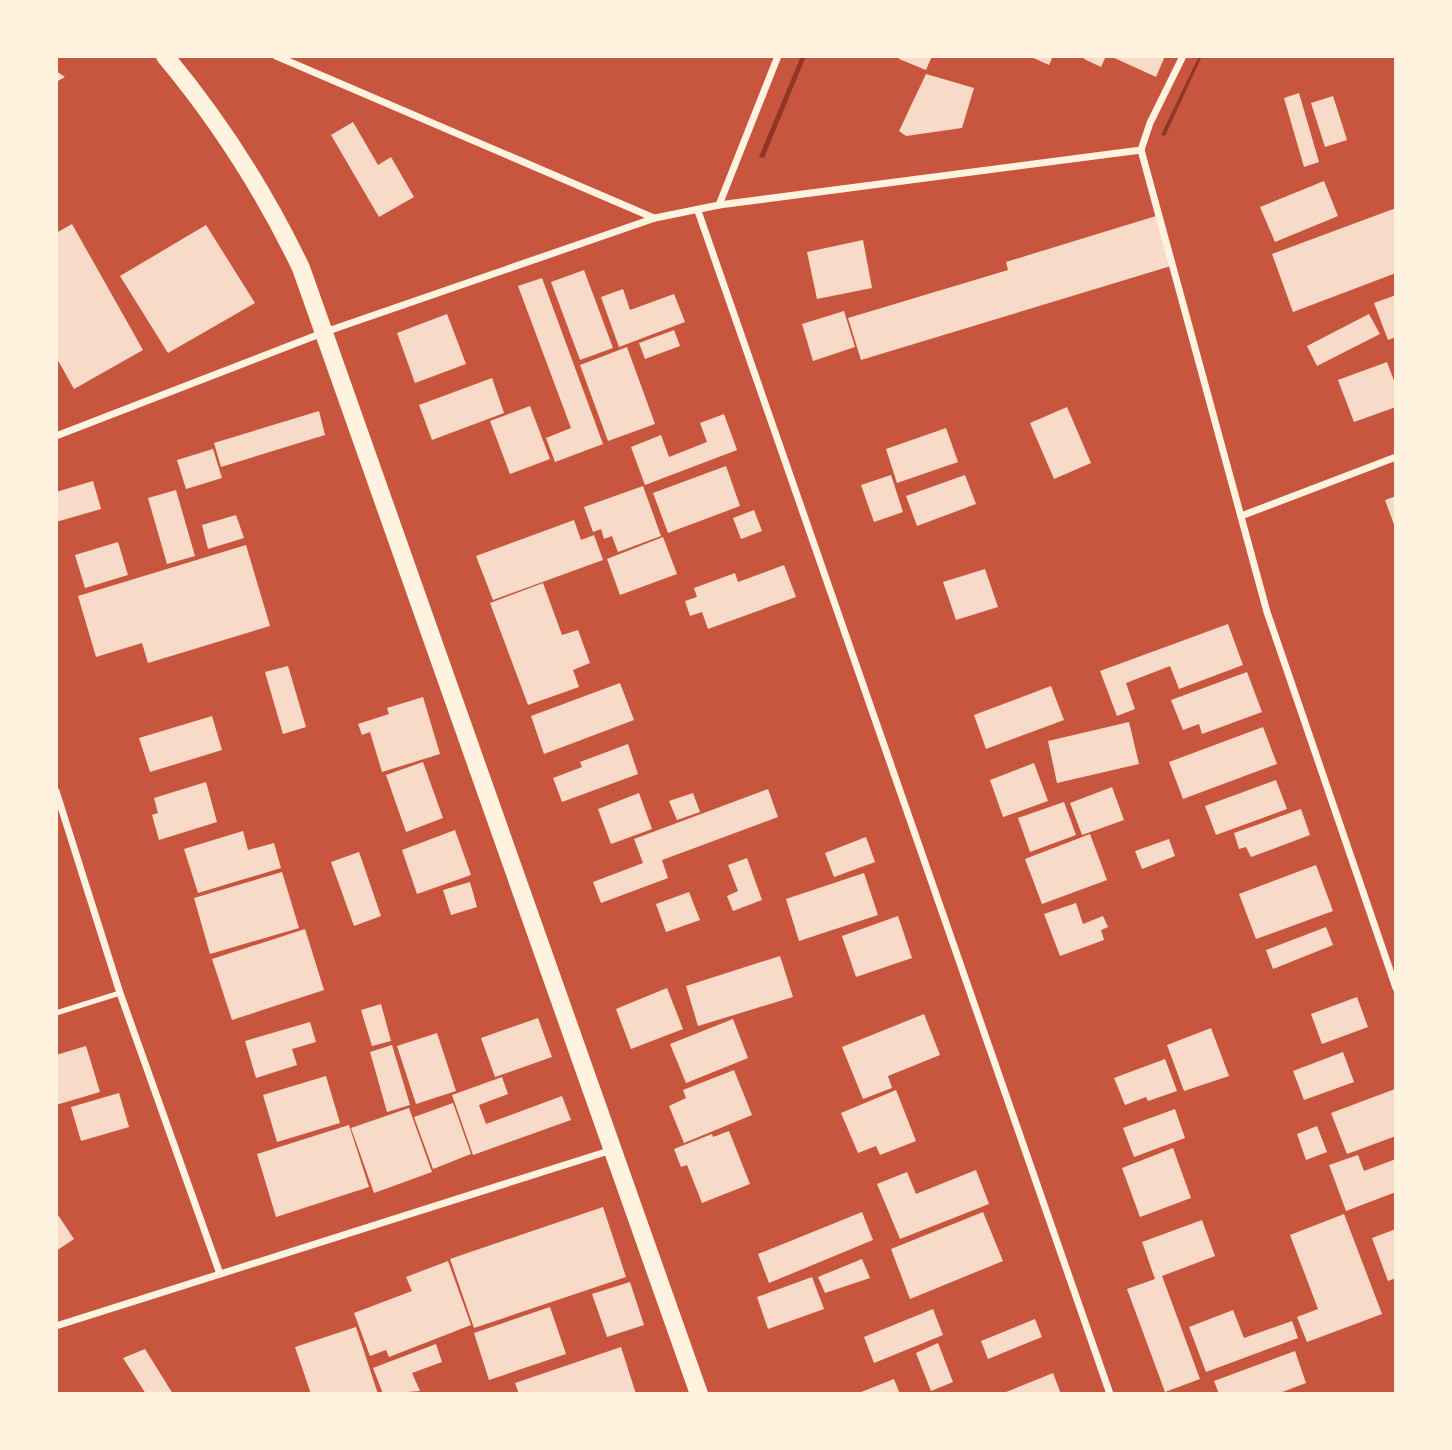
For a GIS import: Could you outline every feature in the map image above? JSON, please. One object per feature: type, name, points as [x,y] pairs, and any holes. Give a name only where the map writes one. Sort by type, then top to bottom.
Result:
[{"type":"main road","points":[[165,56],[200,98],[265,195],[301,268],[699,1394]]},
{"type":"street","points":[[276,56],[655,218]]},
{"type":"street","points":[[719,205],[779,56]]},
{"type":"street","points":[[1183,56],[1150,123],[1141,150],[1266,612],[1396,988]]},
{"type":"street","points":[[56,436],[325,332],[655,218],[719,205],[1141,150]]},
{"type":"street","points":[[698,211],[1110,1394]]},
{"type":"street","points":[[1241,516],[1396,457]]},
{"type":"street","points":[[56,791],[120,993],[220,1273]]},
{"type":"street","points":[[56,1326],[613,1150]]},
{"type":"lane","points":[[56,1013],[120,993]]},
{"type":"shaded area","points":[[801,56],[806,56],[764,158],[759,157]]},
{"type":"shaded area","points":[[1199,56],[1202,56],[1165,136],[1161,135]]},
{"type":"building","points":[[900,56],[932,56],[926,70],[899,59]]},
{"type":"building","points":[[1029,56],[1053,56],[1049,65]]},
{"type":"building","points":[[1085,56],[1106,56],[1101,67],[1084,59]]},
{"type":"building","points":[[1110,56],[1165,56],[1156,77]]},
{"type":"building","points":[[56,71],[65,77],[56,82]]},
{"type":"building","points":[[926,74],[974,88],[962,128],[906,136],[899,131]]},
{"type":"building","points":[[1299,93],[1319,162],[1304,167],[1284,98]]},
{"type":"building","points":[[1333,96],[1347,140],[1325,147],[1311,103]]},
{"type":"building","points":[[353,122],[378,165],[391,157],[414,197],[379,217],[331,135]]},
{"type":"building","points":[[1324,181],[1338,216],[1275,242],[1260,207]]},
{"type":"building","points":[[1396,208],[1396,273],[1293,312],[1272,254]]},
{"type":"building","points":[[1156,216],[1171,266],[861,360],[848,318],[1008,270],[1006,262]]},
{"type":"building","points":[[72,224],[143,350],[74,389],[56,357],[56,233]]},
{"type":"building","points":[[206,225],[255,303],[168,353],[120,276]]},
{"type":"building","points":[[863,240],[872,288],[817,299],[807,252]]},
{"type":"building","points":[[584,270],[613,348],[580,360],[551,282]]},
{"type":"building","points":[[542,278],[603,444],[555,462],[546,438],[571,428],[518,286]]},
{"type":"building","points":[[623,289],[630,310],[674,294],[685,322],[619,347],[601,297]]},
{"type":"building","points":[[1396,295],[1396,337],[1388,340],[1374,303]]},
{"type":"building","points":[[844,311],[855,347],[813,361],[802,324]]},
{"type":"building","points":[[447,314],[466,364],[415,383],[397,333]]},
{"type":"building","points":[[1369,314],[1380,334],[1317,366],[1307,346]]},
{"type":"building","points":[[674,330],[680,346],[645,359],[639,343]]},
{"type":"building","points":[[627,347],[655,424],[608,441],[580,365]]},
{"type":"building","points":[[1387,362],[1396,386],[1396,407],[1354,422],[1338,380]]},
{"type":"building","points":[[492,378],[504,413],[432,440],[419,405]]},
{"type":"building","points":[[530,406],[550,459],[510,474],[490,421]]},
{"type":"building","points":[[1067,407],[1091,463],[1054,479],[1030,423]]},
{"type":"building","points":[[319,411],[325,435],[221,467],[214,443]]},
{"type":"building","points":[[724,414],[737,450],[645,485],[631,447],[661,435],[669,457],[707,442],[700,423]]},
{"type":"building","points":[[946,428],[958,462],[897,483],[886,449]]},
{"type":"building","points":[[213,449],[222,478],[186,489],[177,460]]},
{"type":"building","points":[[726,466],[740,506],[668,533],[653,493]]},
{"type":"building","points":[[891,475],[903,512],[874,522],[861,485]]},
{"type":"building","points":[[965,475],[976,504],[917,526],[906,496]]},
{"type":"building","points":[[93,481],[101,509],[56,522],[56,492]]},
{"type":"building","points":[[643,486],[661,536],[618,552],[612,536],[604,539],[601,529],[593,532],[584,507]]},
{"type":"building","points":[[176,490],[195,556],[167,564],[148,498]]},
{"type":"building","points":[[1396,496],[1396,530],[1385,500]]},
{"type":"building","points":[[754,510],[762,531],[741,539],[733,518]]},
{"type":"building","points":[[236,515],[244,538],[208,549],[202,525]]},
{"type":"building","points":[[574,520],[581,540],[594,535],[603,560],[493,600],[476,556]]},
{"type":"building","points":[[663,537],[677,574],[620,595],[607,559]]},
{"type":"building","points":[[118,542],[128,575],[85,588],[75,555]]},
{"type":"building","points":[[246,545],[270,626],[148,663],[142,643],[96,657],[78,596]]},
{"type":"building","points":[[784,565],[796,597],[708,629],[702,612],[690,616],[685,601],[697,597],[694,588],[735,573],[738,582]]},
{"type":"building","points":[[985,569],[998,607],[956,620],[943,582]]},
{"type":"building","points":[[543,583],[562,635],[578,630],[590,663],[573,670],[579,687],[528,705],[490,603]]},
{"type":"building","points":[[1228,624],[1243,665],[1179,689],[1170,666],[1126,683],[1135,709],[1117,716],[1100,671]]},
{"type":"building","points":[[288,666],[306,727],[283,734],[265,672]]},
{"type":"building","points":[[1247,672],[1262,712],[1202,734],[1199,724],[1183,730],[1171,700]]},
{"type":"building","points":[[620,683],[634,720],[544,754],[531,716]]},
{"type":"building","points":[[1051,686],[1064,720],[986,749],[974,715]]},
{"type":"building","points":[[423,697],[440,754],[382,772],[370,732],[362,735],[358,724],[389,714],[387,708]]},
{"type":"building","points":[[212,716],[222,750],[150,772],[139,738]]},
{"type":"building","points":[[1129,722],[1139,764],[1057,783],[1048,741]]},
{"type":"building","points":[[1263,727],[1277,764],[1183,799],[1169,762]]},
{"type":"building","points":[[628,744],[638,774],[562,802],[553,778],[582,767],[580,762]]},
{"type":"building","points":[[423,762],[443,818],[406,832],[386,775]]},
{"type":"building","points":[[1034,763],[1048,801],[1003,817],[990,780]]},
{"type":"building","points":[[1276,780],[1287,809],[1216,835],[1205,806]]},
{"type":"building","points":[[206,782],[217,822],[159,840],[152,815],[158,813],[154,798]]},
{"type":"building","points":[[1112,787],[1124,820],[1082,835],[1070,803]]},
{"type":"building","points":[[768,789],[778,817],[662,860],[668,878],[601,903],[593,882],[643,863],[634,839]]},
{"type":"building","points":[[639,793],[652,829],[611,844],[598,809]]},
{"type":"building","points":[[693,793],[700,812],[677,820],[669,801]]},
{"type":"building","points":[[1064,802],[1076,835],[1030,852],[1018,818]]},
{"type":"building","points":[[1301,809],[1310,835],[1251,857],[1246,847],[1239,849],[1234,833]]},
{"type":"building","points":[[455,830],[471,875],[417,894],[402,850]]},
{"type":"building","points":[[243,831],[248,850],[274,843],[281,868],[198,893],[184,849]]},
{"type":"building","points":[[1090,834],[1107,880],[1042,904],[1025,859]]},
{"type":"building","points":[[866,837],[875,862],[834,877],[825,853]]},
{"type":"building","points":[[1169,839],[1175,856],[1142,869],[1135,851]]},
{"type":"building","points":[[359,852],[381,916],[354,926],[331,862]]},
{"type":"building","points":[[747,858],[762,900],[733,911],[727,896],[738,891],[728,865]]},
{"type":"building","points":[[1316,865],[1333,911],[1256,939],[1239,894]]},
{"type":"building","points":[[282,872],[299,928],[210,954],[194,898]]},
{"type":"building","points":[[864,873],[878,915],[799,941],[786,899]]},
{"type":"building","points":[[470,882],[477,907],[451,915],[443,890]]},
{"type":"building","points":[[689,892],[700,920],[666,932],[656,904]]},
{"type":"building","points":[[1076,903],[1083,924],[1103,916],[1108,927],[1101,930],[1104,940],[1060,956],[1044,914]]},
{"type":"building","points":[[898,916],[912,958],[856,977],[842,936]]},
{"type":"building","points":[[1326,927],[1333,945],[1273,969],[1266,950]]},
{"type":"building","points":[[305,929],[324,990],[232,1020],[212,959]]},
{"type":"building","points":[[780,956],[793,997],[698,1026],[686,986]]},
{"type":"building","points":[[667,988],[683,1029],[631,1049],[616,1009]]},
{"type":"building","points":[[1357,997],[1368,1027],[1322,1044],[1311,1014]]},
{"type":"building","points":[[381,1004],[391,1041],[372,1046],[361,1010]]},
{"type":"building","points":[[924,1014],[940,1055],[888,1076],[892,1088],[863,1099],[842,1047]]},
{"type":"building","points":[[538,1018],[552,1057],[495,1077],[481,1038]]},
{"type":"building","points":[[733,1019],[748,1058],[686,1083],[670,1044]]},
{"type":"building","points":[[310,1022],[316,1042],[292,1049],[297,1065],[256,1078],[245,1041]]},
{"type":"building","points":[[1211,1028],[1229,1076],[1184,1091],[1167,1045]]},
{"type":"building","points":[[437,1033],[456,1091],[416,1104],[397,1046]]},
{"type":"building","points":[[392,1045],[410,1105],[387,1112],[370,1052]]},
{"type":"building","points":[[86,1046],[100,1092],[56,1105],[56,1055]]},
{"type":"building","points":[[1343,1052],[1354,1082],[1304,1100],[1293,1071]]},
{"type":"building","points":[[1165,1059],[1177,1091],[1148,1101],[1146,1097],[1125,1105],[1114,1078]]},
{"type":"building","points":[[734,1070],[752,1115],[684,1143],[669,1106],[686,1098],[683,1090]]},
{"type":"building","points":[[326,1076],[340,1123],[277,1142],[263,1095]]},
{"type":"building","points":[[502,1077],[508,1094],[479,1105],[486,1124],[562,1096],[571,1120],[473,1155],[452,1095]]},
{"type":"building","points":[[1395,1089],[1396,1136],[1347,1154],[1331,1113]]},
{"type":"building","points":[[896,1090],[916,1141],[880,1155],[876,1146],[858,1153],[841,1113]]},
{"type":"building","points":[[119,1093],[129,1127],[81,1141],[71,1107]]},
{"type":"building","points":[[453,1103],[471,1154],[433,1169],[414,1117]]},
{"type":"building","points":[[409,1108],[432,1172],[374,1193],[351,1128]]},
{"type":"building","points":[[1175,1109],[1185,1138],[1134,1157],[1123,1128]]},
{"type":"building","points":[[349,1125],[369,1187],[276,1217],[257,1154]]},
{"type":"building","points":[[1317,1126],[1327,1152],[1306,1160],[1297,1134]]},
{"type":"building","points":[[729,1131],[750,1184],[702,1203],[687,1165],[681,1167],[674,1149],[712,1134],[713,1137]]},
{"type":"building","points":[[1173,1148],[1191,1198],[1140,1217],[1122,1168]]},
{"type":"building","points":[[1358,1155],[1364,1171],[1396,1159],[1396,1192],[1346,1211],[1329,1165]]},
{"type":"building","points":[[976,1170],[989,1204],[900,1239],[877,1184],[907,1172],[916,1194]]},
{"type":"building","points":[[603,1207],[626,1277],[474,1328],[450,1259]]},
{"type":"building","points":[[56,1212],[74,1239],[56,1251]]},
{"type":"building","points":[[862,1212],[873,1240],[769,1283],[758,1254]]},
{"type":"building","points":[[983,1212],[1003,1261],[910,1299],[891,1249]]},
{"type":"building","points":[[1344,1214],[1382,1314],[1307,1342],[1297,1317],[1318,1309],[1290,1235]]},
{"type":"building","points":[[1202,1220],[1215,1256],[1162,1276],[1200,1379],[1165,1392],[1127,1289],[1155,1279],[1142,1242]]},
{"type":"building","points":[[1396,1229],[1396,1278],[1388,1281],[1372,1238]]},
{"type":"building","points":[[862,1259],[870,1278],[825,1293],[818,1277]]},
{"type":"building","points":[[448,1261],[471,1325],[389,1357],[386,1350],[370,1356],[354,1313],[412,1291],[406,1277]]},
{"type":"building","points":[[812,1277],[824,1309],[768,1329],[757,1297]]},
{"type":"building","points":[[630,1282],[644,1325],[607,1337],[592,1294]]},
{"type":"building","points":[[550,1307],[566,1354],[489,1380],[474,1333]]},
{"type":"building","points":[[933,1309],[943,1335],[874,1363],[864,1337]]},
{"type":"building","points":[[1233,1310],[1244,1338],[1292,1321],[1298,1338],[1206,1372],[1189,1327]]},
{"type":"building","points":[[1035,1319],[1042,1337],[988,1359],[981,1341]]},
{"type":"building","points":[[356,1327],[378,1394],[311,1394],[295,1347]]},
{"type":"building","points":[[938,1343],[953,1382],[931,1391],[916,1353]]},
{"type":"building","points":[[436,1344],[442,1362],[412,1373],[420,1391],[383,1394],[373,1368]]},
{"type":"building","points":[[621,1347],[636,1394],[519,1394],[515,1383]]},
{"type":"building","points":[[145,1349],[173,1394],[146,1394],[123,1358]]},
{"type":"building","points":[[1295,1351],[1306,1383],[1277,1394],[1219,1394],[1214,1381]]},
{"type":"building","points":[[1053,1373],[1061,1394],[1001,1394]]},
{"type":"building","points":[[894,1379],[900,1394],[856,1394]]}]
